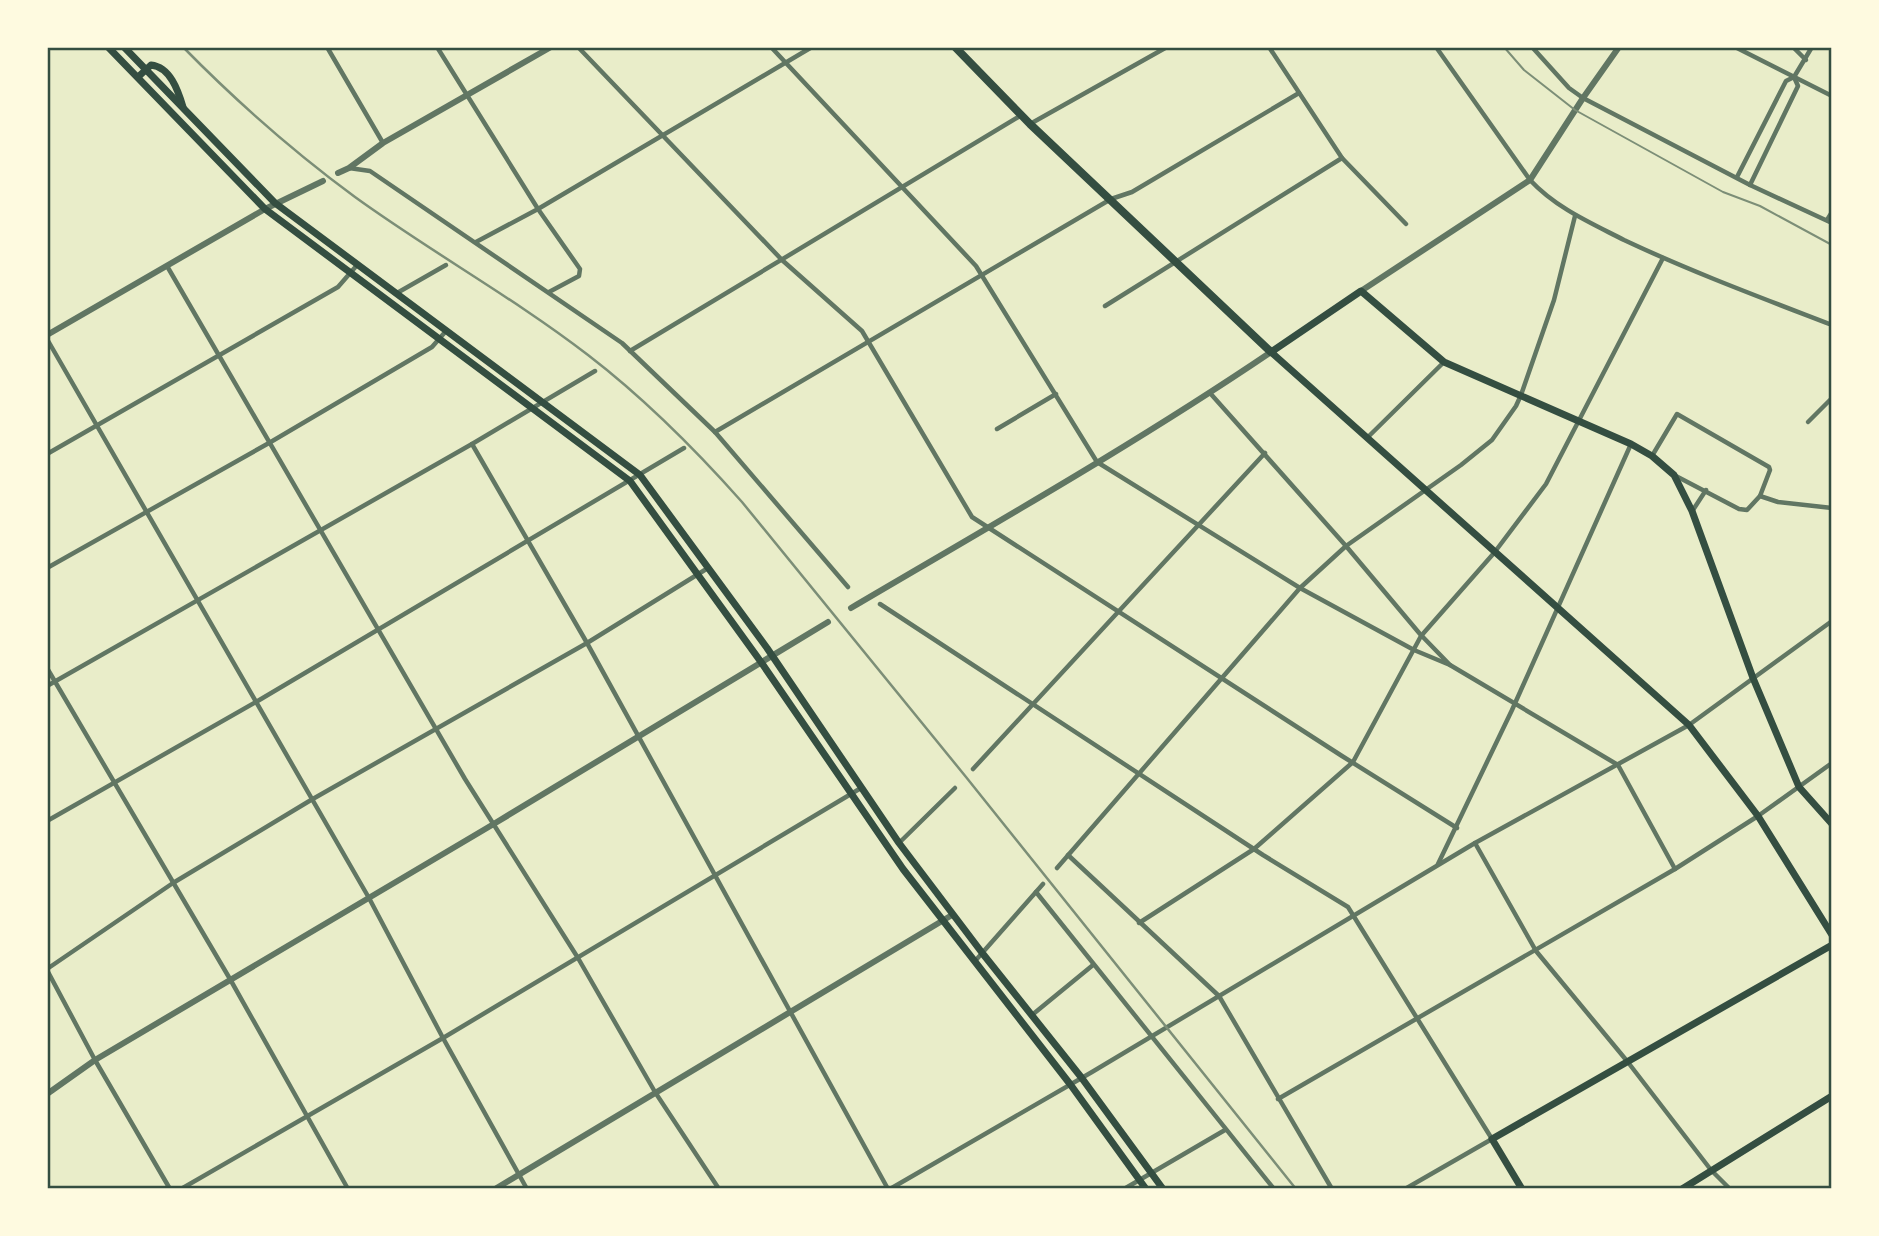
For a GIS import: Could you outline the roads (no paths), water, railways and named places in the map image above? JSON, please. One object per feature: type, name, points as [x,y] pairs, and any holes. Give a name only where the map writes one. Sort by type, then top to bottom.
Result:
[{"type":"main road","points":[[108,47],[265,209],[630,481],[761,662],[903,869],[1070,1084],[1146,1189]]},
{"type":"main road","points":[[124,47],[146,69]]},
{"type":"main road","points":[[955,47],[1030,124],[1271,352],[1689,725],[1758,816],[1832,935]]},
{"type":"main road","points":[[138,78],[154,65],[164,72],[177,86],[183,107],[275,203],[640,475],[772,656],[899,843],[982,954],[1081,1077],[1163,1189]]},
{"type":"main road","points":[[1271,352],[1361,291],[1444,362],[1580,420],[1652,456],[1674,475],[1692,511],[1753,678],[1799,787],[1832,824]]},
{"type":"main road","points":[[1522,1189],[1492,1139],[1832,945]]},
{"type":"main road","points":[[1682,1189],[1831,1097]]},
{"type":"street","points":[[327,47],[383,143]]},
{"type":"street","points":[[437,47],[538,209],[580,269],[580,273],[549,292]]},
{"type":"street","points":[[338,173],[369,155],[383,143],[551,47]]},
{"type":"street","points":[[578,47],[782,260],[862,331],[972,517],[1457,828]]},
{"type":"street","points":[[771,47],[983,275],[1097,463],[1300,588],[1413,650],[1450,665],[1618,765],[1675,869]]},
{"type":"street","points":[[476,242],[538,209],[812,47]]},
{"type":"street","points":[[1030,124],[1167,47]]},
{"type":"street","points":[[1269,47],[1342,158],[1406,224]]},
{"type":"street","points":[[1436,47],[1531,180],[1541,191],[1575,216],[1663,258],[1832,326]]},
{"type":"street","points":[[1532,47],[1569,88],[1583,98],[1750,184],[1829,221],[1832,212]]},
{"type":"street","points":[[1361,291],[1531,180],[1619,47]]},
{"type":"street","points":[[1735,47],[1832,96]]},
{"type":"street","points":[[1793,47],[1806,60]]},
{"type":"street","points":[[1737,177],[1786,81],[1794,77],[1812,47]]},
{"type":"street","points":[[1750,184],[1798,86],[1794,77]]},
{"type":"street","points":[[715,432],[1111,199],[1132,192],[1299,93]]},
{"type":"street","points":[[630,351],[1021,115]]},
{"type":"street","points":[[369,155],[367,161],[370,171]]},
{"type":"street","points":[[1105,306],[1342,158]]},
{"type":"street","points":[[349,168],[370,171],[549,292],[630,351],[715,432],[848,587]]},
{"type":"street","points":[[323,181],[275,203],[47,337],[95,426],[369,898],[527,1189]]},
{"type":"street","points":[[1057,868],[1300,588],[1346,546],[1492,440],[1517,406],[1554,300],[1575,216]]},
{"type":"street","points":[[1139,923],[1254,849],[1353,762],[1421,636],[1494,553],[1546,484],[1663,258]]},
{"type":"street","points":[[47,454],[338,287],[358,264]]},
{"type":"street","points":[[397,293],[446,265]]},
{"type":"street","points":[[167,266],[492,825],[578,958],[655,1092],[719,1189]]},
{"type":"street","points":[[47,568],[432,347],[447,330]]},
{"type":"street","points":[[851,608],[1097,463],[1271,352]]},
{"type":"street","points":[[1367,438],[1444,362]]},
{"type":"street","points":[[47,686],[595,371]]},
{"type":"street","points":[[1210,393],[1346,546],[1421,636],[1450,665]]},
{"type":"street","points":[[996,429],[1056,394]]},
{"type":"street","points":[[1808,422],[1832,398]]},
{"type":"street","points":[[1652,456],[1677,414],[1767,465],[1770,470],[1760,496],[1747,510],[1739,509],[1674,475]]},
{"type":"street","points":[[472,444],[587,643],[889,1189],[1437,865],[1689,725],[1832,621]]},
{"type":"street","points":[[1437,865],[1515,703],[1631,444]]},
{"type":"street","points":[[47,821],[256,702],[684,448]]},
{"type":"street","points":[[973,769],[1265,453]]},
{"type":"street","points":[[1692,511],[1706,490]]},
{"type":"street","points":[[1760,496],[1777,502],[1832,508]]},
{"type":"street","points":[[170,1189],[95,1060],[47,970],[173,883],[311,800],[587,643],[708,568]]},
{"type":"street","points":[[880,604],[1254,849],[1348,906],[1492,1139],[1405,1189]]},
{"type":"street","points":[[47,1094],[95,1060],[828,622]]},
{"type":"street","points":[[47,668],[230,979],[348,1189]]},
{"type":"street","points":[[1278,1099],[1675,869],[1758,816],[1832,763]]},
{"type":"street","points":[[181,1189],[443,1038],[861,788]]},
{"type":"street","points":[[899,843],[955,788]]},
{"type":"street","points":[[1475,843],[1536,951],[1627,1061],[1711,1170],[1730,1189]]},
{"type":"street","points":[[1068,855],[1219,996],[1332,1189]]},
{"type":"street","points":[[975,960],[1043,884]]},
{"type":"street","points":[[1036,892],[1274,1189]]},
{"type":"street","points":[[495,1189],[952,915]]},
{"type":"street","points":[[1032,1015],[1093,965]]},
{"type":"street","points":[[1124,1189],[1225,1130]]},
{"type":"tram line","points":[[1504,47],[1524,70],[1575,110],[1723,192],[1760,206],[1832,245]]},
{"type":"railway","points":[[183,47],[266,125],[332,180],[560,334],[649,406],[687,444],[742,502],[1296,1189]]}]
